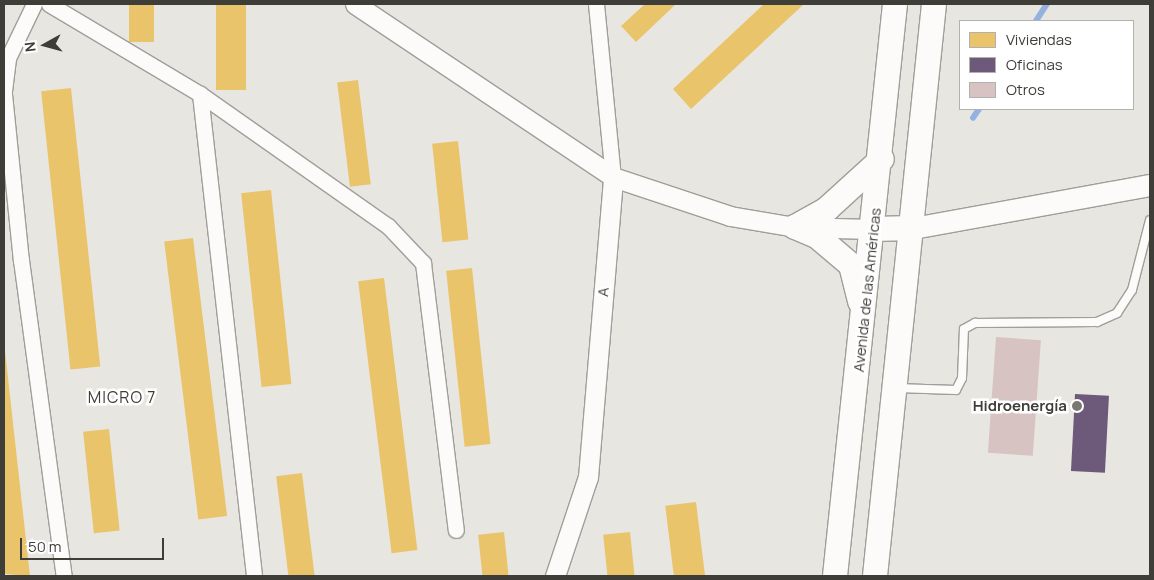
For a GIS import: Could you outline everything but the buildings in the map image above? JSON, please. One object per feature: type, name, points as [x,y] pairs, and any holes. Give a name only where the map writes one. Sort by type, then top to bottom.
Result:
[{"type":"main road","name":"Avenida de las Américas","points":[[836,576],[882,159],[895,4]]},
{"type":"main road","points":[[874,576],[913,228],[934,4]]},
{"type":"main road","points":[[796,228],[827,208],[882,159]]},
{"type":"main road","points":[[873,229],[913,228],[1150,185]]},
{"type":"main road","points":[[796,228],[818,237],[851,265],[864,319]]},
{"type":"street","points":[[34,4],[8,58],[4,93],[21,260],[64,576]]},
{"type":"street","points":[[48,4],[200,94],[388,226],[423,263],[456,530]]},
{"type":"street","points":[[355,4],[613,177],[730,216],[796,228],[873,229]]},
{"type":"street","name":"A","points":[[555,576],[588,477],[613,177],[596,4]]},
{"type":"street","points":[[200,94],[254,576]]},
{"type":"lane","points":[[894,388],[956,390],[962,378],[964,329],[975,323],[1097,322],[1117,313],[1132,290],[1150,220]]},
{"type":"waterway","points":[[1037,20],[1047,4]]},
{"type":"waterway","points":[[973,118],[978,110]]},
{"type":"place","name":"Hidroenergía","points":[[1077,406]]},
{"type":"district","name":"MICRO 7","points":[[122,397]]}]
